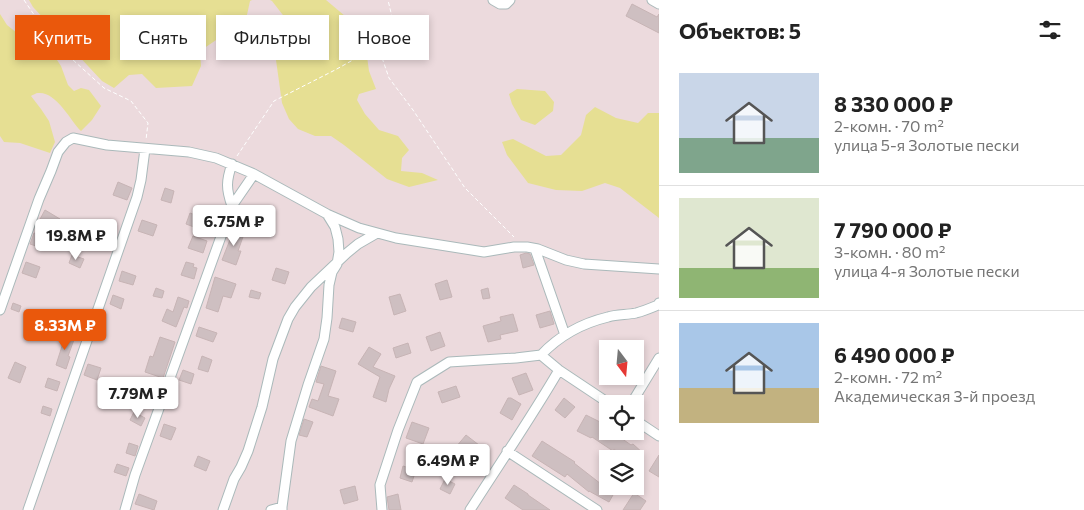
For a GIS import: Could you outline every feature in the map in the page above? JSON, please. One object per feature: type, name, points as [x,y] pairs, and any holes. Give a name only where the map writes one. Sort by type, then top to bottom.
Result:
[{"type":"street","points":[[494,0],[500,4],[506,4],[510,0]]},
{"type":"street","points":[[652,0],[659,4]]},
{"type":"street","points":[[0,310],[39,199],[52,171],[58,152],[66,142],[73,138],[107,145],[203,154],[216,158],[254,174],[347,223],[396,238],[484,252],[523,247],[536,249],[566,260],[584,264],[659,269]]},
{"type":"street","points":[[28,510],[137,197],[145,149]]},
{"type":"street","points":[[232,164],[227,183],[227,192],[232,206]]},
{"type":"street","points":[[125,510],[135,475],[232,206],[254,174]]},
{"type":"street","points":[[271,510],[282,508],[291,441],[324,339],[328,285],[337,264],[339,252],[335,227],[327,214]]},
{"type":"street","points":[[223,510],[234,479],[248,451],[262,407],[273,359],[288,319],[301,298],[311,287],[358,244],[377,233]]},
{"type":"street","points":[[536,249],[565,335]]},
{"type":"street","points":[[382,510],[380,486],[398,430],[417,382],[449,362],[541,355],[551,344],[588,324],[609,316],[649,310],[659,303]]},
{"type":"street","points":[[541,355],[559,370],[599,397]]},
{"type":"street","points":[[636,395],[659,358]]},
{"type":"street","points":[[470,510],[559,370]]},
{"type":"street","points":[[644,426],[659,436]]},
{"type":"street","points":[[507,452],[597,510]]},
{"type":"path","points":[[24,0],[52,41],[104,88],[131,101],[148,123],[145,149]]},
{"type":"path","points":[[388,0],[392,15]]},
{"type":"path","points":[[232,164],[274,101],[353,60]]},
{"type":"path","points":[[383,60],[389,78],[413,110],[465,188],[523,247]]},
{"type":"shaded area","points":[[29,0],[252,0],[250,1],[247,15],[216,15],[216,40],[206,47],[206,15],[120,15],[120,60],[201,60],[201,66],[192,86],[156,88],[142,74],[129,75],[114,88],[102,81],[82,60],[110,60],[110,15],[40,15]]},
{"type":"shaded area","points":[[270,0],[326,0],[344,15],[339,15],[339,60],[368,60],[369,71],[376,89],[359,94],[357,100],[365,114],[379,130],[398,136],[409,150],[402,158],[401,171],[422,173],[438,180],[409,187],[387,179],[331,136],[315,136],[298,129],[289,119],[282,103],[276,60],[329,60],[329,15],[283,15]]},
{"type":"shaded area","points":[[0,14],[7,25],[15,31],[15,60],[57,60],[68,85],[74,91],[81,88],[89,90],[101,106],[92,120],[81,131],[57,101],[45,94],[38,93],[31,96],[49,121],[55,142],[50,153],[20,143],[4,142],[0,136]]},
{"type":"shaded area","points":[[517,89],[545,91],[554,102],[553,111],[535,125],[521,120],[509,94]]},
{"type":"shaded area","points":[[595,107],[616,118],[638,123],[648,113],[659,113],[659,218],[620,188],[605,183],[582,191],[556,190],[528,183],[507,155],[502,142],[513,139],[546,156],[561,155],[581,135],[586,115]]},
{"type":"building","points":[[632,4],[657,17],[659,14],[659,33],[626,16]]},
{"type":"building","points":[[118,182],[132,188],[127,200],[113,195]]},
{"type":"building","points":[[165,188],[174,191],[171,203],[161,200]]},
{"type":"building","points":[[45,210],[60,219],[54,229],[39,221]]},
{"type":"building","points":[[190,213],[198,216],[194,227],[186,224]]},
{"type":"building","points":[[142,220],[157,225],[153,236],[138,231]]},
{"type":"building","points":[[235,227],[245,231],[238,251],[241,251],[236,265],[222,260]]},
{"type":"building","points":[[34,233],[43,236],[39,247],[30,244]]},
{"type":"building","points":[[193,236],[207,241],[203,253],[188,248]]},
{"type":"building","points":[[105,237],[112,240],[109,250],[101,247]]},
{"type":"building","points":[[530,254],[534,265],[523,268],[520,255]]},
{"type":"building","points":[[72,255],[84,259],[80,268],[69,263]]},
{"type":"building","points":[[26,262],[40,267],[36,278],[22,273]]},
{"type":"building","points":[[186,262],[194,264],[193,267],[197,268],[194,279],[181,275]]},
{"type":"building","points":[[276,268],[289,272],[285,284],[272,280]]},
{"type":"building","points":[[122,271],[136,276],[133,285],[119,281]]},
{"type":"building","points":[[215,277],[236,284],[231,298],[223,296],[218,312],[206,308]]},
{"type":"building","points":[[447,280],[452,297],[440,300],[435,284]]},
{"type":"building","points":[[156,288],[164,291],[162,298],[153,296]]},
{"type":"building","points":[[488,288],[490,298],[483,299],[481,290]]},
{"type":"building","points":[[251,290],[261,293],[259,299],[249,297]]},
{"type":"building","points":[[400,294],[406,311],[394,315],[389,297]]},
{"type":"building","points":[[113,295],[124,299],[121,309],[110,304]]},
{"type":"building","points":[[178,297],[189,301],[187,308],[184,307],[176,327],[162,321],[167,309],[173,312]]},
{"type":"building","points":[[13,303],[21,306],[19,312],[11,309]]},
{"type":"building","points":[[550,311],[554,324],[540,328],[536,315]]},
{"type":"building","points":[[513,314],[518,331],[500,335],[501,339],[488,342],[483,326],[501,321],[500,317]]},
{"type":"building","points":[[342,318],[356,322],[353,332],[339,328]]},
{"type":"building","points":[[199,327],[217,333],[213,342],[196,336]]},
{"type":"building","points":[[440,332],[445,346],[431,351],[426,337]]},
{"type":"building","points":[[65,333],[75,337],[68,356],[70,357],[66,369],[56,365]]},
{"type":"building","points":[[160,337],[175,342],[163,378],[145,372],[150,356],[153,357]]},
{"type":"building","points":[[408,343],[411,353],[396,358],[393,348]]},
{"type":"building","points":[[369,347],[381,354],[373,367],[395,376],[386,402],[373,397],[380,377],[358,364]]},
{"type":"building","points":[[202,356],[212,360],[208,372],[198,369]]},
{"type":"building","points":[[15,362],[26,367],[20,383],[8,378]]},
{"type":"building","points":[[88,364],[101,368],[97,380],[84,375]]},
{"type":"building","points":[[321,366],[336,371],[328,396],[339,399],[333,416],[309,407],[312,399],[318,401],[324,384],[316,382]]},
{"type":"building","points":[[183,370],[194,374],[191,384],[179,380]]},
{"type":"building","points":[[526,373],[533,390],[519,395],[512,378]]},
{"type":"building","points":[[48,378],[60,382],[57,391],[45,387]]},
{"type":"building","points":[[456,386],[460,397],[442,403],[438,392]]},
{"type":"building","points":[[142,389],[154,393],[151,403],[139,399]]},
{"type":"building","points":[[508,398],[521,404],[512,420],[500,413]]},
{"type":"building","points":[[564,398],[575,407],[565,418],[555,410]]},
{"type":"building","points":[[43,406],[52,409],[50,416],[41,413]]},
{"type":"building","points":[[134,412],[145,418],[141,426],[130,420]]},
{"type":"building","points":[[586,415],[599,422],[599,440],[624,440],[631,445],[633,444],[640,450],[612,450],[592,437],[577,431]]},
{"type":"building","points":[[304,419],[313,422],[307,437],[299,435]]},
{"type":"building","points":[[412,422],[429,428],[423,444],[406,438]]},
{"type":"building","points":[[164,424],[176,428],[171,440],[160,436]]},
{"type":"building","points":[[466,435],[488,452],[478,465],[456,447]]},
{"type":"building","points":[[542,441],[575,462],[599,482],[599,495],[613,495],[609,502],[589,492],[567,474],[565,477],[532,456]]},
{"type":"building","points":[[129,443],[138,446],[135,456],[126,453]]},
{"type":"building","points":[[659,455],[659,477],[649,471]]},
{"type":"building","points":[[198,456],[210,461],[206,471],[194,466]]},
{"type":"building","points":[[117,464],[129,468],[126,476],[114,472]]},
{"type":"building","points":[[403,466],[416,470],[412,482],[400,478]]},
{"type":"building","points":[[445,479],[455,484],[450,494],[440,489]]},
{"type":"building","points":[[514,485],[550,510],[523,510],[505,498]]},
{"type":"building","points":[[355,486],[358,500],[344,504],[340,490]]},
{"type":"building","points":[[139,494],[157,501],[154,510],[135,504]]},
{"type":"building","points":[[398,494],[401,510],[389,510],[387,497]]},
{"type":"building","points":[[633,495],[637,495],[646,501],[640,510],[623,510]]}]
